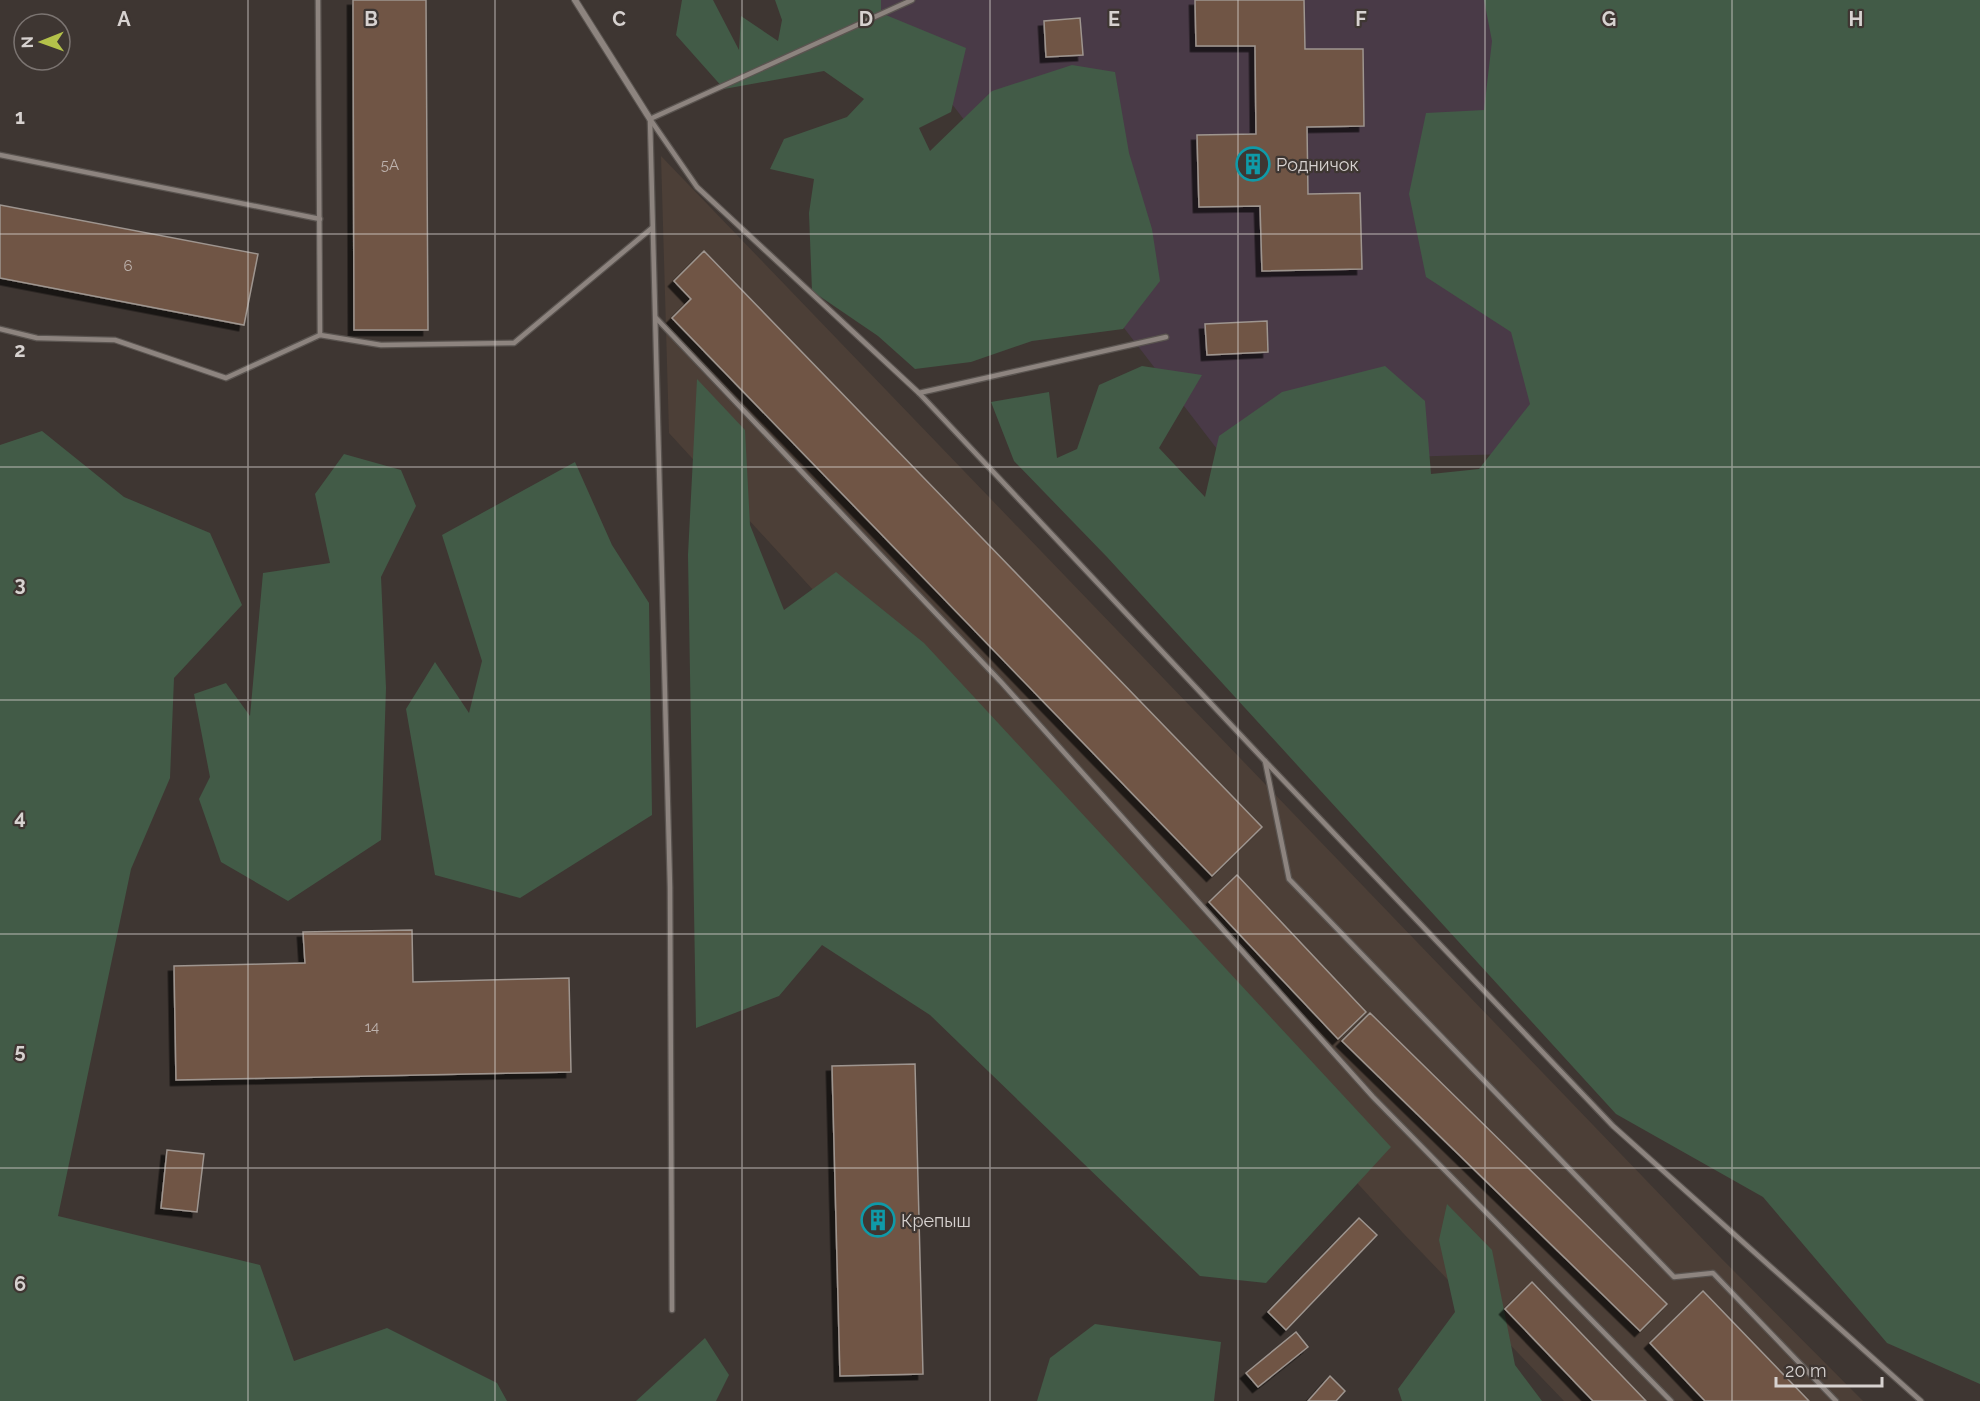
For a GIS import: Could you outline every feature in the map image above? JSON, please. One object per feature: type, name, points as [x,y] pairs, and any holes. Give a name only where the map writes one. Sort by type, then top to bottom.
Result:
[{"type":"street","points":[[575,0],[650,120]]},
{"type":"lane","points":[[318,0],[320,335]]},
{"type":"lane","points":[[650,120],[912,0]]},
{"type":"lane","points":[[650,120],[670,888],[672,1310]]},
{"type":"lane","points":[[650,120],[697,187],[920,393],[1265,761],[1613,1126],[1921,1401]]},
{"type":"lane","points":[[0,155],[320,219]]},
{"type":"lane","points":[[0,329],[37,338],[115,340],[226,378],[320,335],[381,345],[514,343],[653,228]]},
{"type":"lane","points":[[656,318],[1001,682],[1373,1097],[1671,1401]]},
{"type":"lane","points":[[920,393],[1166,337]]},
{"type":"lane","points":[[1265,761],[1289,879],[1674,1277],[1713,1273],[1836,1401]]},
{"type":"shaded area","points":[[872,0],[1628,0],[1542,453],[1227,462]]},
{"type":"shaded area","points":[[661,156],[1720,1257],[1863,1401],[1564,1401],[1403,1233],[669,433]]},
{"type":"green space","points":[[682,0],[713,0],[739,50],[741,16],[778,41],[782,20],[775,0],[881,0],[881,13],[966,48],[951,112],[919,128],[930,151],[992,91],[1072,65],[1115,72],[1129,153],[1152,229],[1160,281],[1123,329],[1032,341],[971,362],[915,369],[878,336],[812,291],[809,213],[814,179],[770,169],[784,139],[847,117],[864,99],[824,71],[724,89],[676,35]]},
{"type":"green space","points":[[1484,0],[1980,0],[1980,1384],[1887,1343],[1763,1197],[1616,1114],[1107,557],[1014,461],[991,402],[1049,392],[1057,458],[1077,449],[1099,385],[1142,366],[1202,375],[1159,448],[1205,497],[1219,436],[1282,392],[1385,366],[1425,401],[1431,474],[1479,469],[1530,404],[1511,332],[1426,277],[1409,194],[1426,113],[1484,110],[1492,41]]},
{"type":"green space","points":[[697,379],[745,430],[750,525],[784,610],[836,572],[924,643],[1391,1147],[1266,1283],[1200,1276],[930,1015],[822,945],[779,996],[696,1028],[688,555]]},
{"type":"green space","points":[[42,431],[124,497],[210,533],[242,605],[174,678],[170,778],[131,869],[58,1216],[260,1265],[294,1361],[387,1328],[497,1383],[507,1401],[0,1401],[0,445]]},
{"type":"green space","points":[[344,454],[401,470],[416,506],[381,577],[386,688],[381,840],[288,901],[221,862],[199,799],[210,777],[194,694],[226,683],[250,716],[263,573],[330,563],[315,494]]},
{"type":"green space","points":[[575,462],[612,545],[649,603],[652,815],[520,898],[435,875],[406,709],[435,662],[469,713],[482,661],[442,535]]},
{"type":"green space","points":[[1447,1204],[1492,1250],[1515,1365],[1542,1401],[1402,1401],[1398,1389],[1455,1312],[1439,1240]]},
{"type":"green space","points":[[1095,1324],[1221,1342],[1214,1401],[1037,1401],[1050,1358]]},
{"type":"green space","points":[[705,1338],[729,1375],[716,1401],[636,1401]]},
{"type":"building","points":[[353,0],[426,0],[428,330],[354,330]]},
{"type":"building","name":"Родничок","points":[[1195,0],[1304,0],[1305,49],[1363,49],[1364,126],[1307,127],[1308,194],[1360,193],[1362,269],[1262,271],[1260,206],[1199,207],[1197,135],[1256,134],[1255,46],[1196,46]]},
{"type":"building","points":[[1080,18],[1083,55],[1046,57],[1044,21]]},
{"type":"building","points":[[0,205],[258,254],[244,325],[0,278]]},
{"type":"building","points":[[704,251],[1262,827],[1212,876],[672,318],[691,299],[674,281]]},
{"type":"building","points":[[1267,321],[1268,352],[1207,355],[1205,324]]},
{"type":"building","points":[[1237,875],[1366,1012],[1338,1039],[1209,902]]},
{"type":"building","points":[[412,930],[413,982],[569,978],[571,1072],[176,1080],[174,966],[305,963],[303,932]]},
{"type":"building","points":[[1370,1013],[1667,1304],[1640,1331],[1342,1041]]},
{"type":"building","name":"Крепыш","points":[[915,1064],[923,1374],[840,1376],[832,1066]]},
{"type":"building","points":[[167,1150],[204,1154],[197,1212],[161,1208]]},
{"type":"building","points":[[1359,1218],[1377,1235],[1286,1330],[1268,1312]]},
{"type":"building","points":[[1532,1282],[1646,1401],[1593,1401],[1505,1309]]},
{"type":"building","points":[[1703,1291],[1809,1401],[1705,1401],[1650,1343]]},
{"type":"building","points":[[1296,1332],[1308,1347],[1258,1387],[1246,1373]]},
{"type":"building","points":[[1330,1376],[1345,1391],[1336,1401],[1308,1401]]},
{"type":"place","name":"Родничок","points":[[1253,164]]},
{"type":"place","name":"Крепыш","points":[[878,1220]]}]
